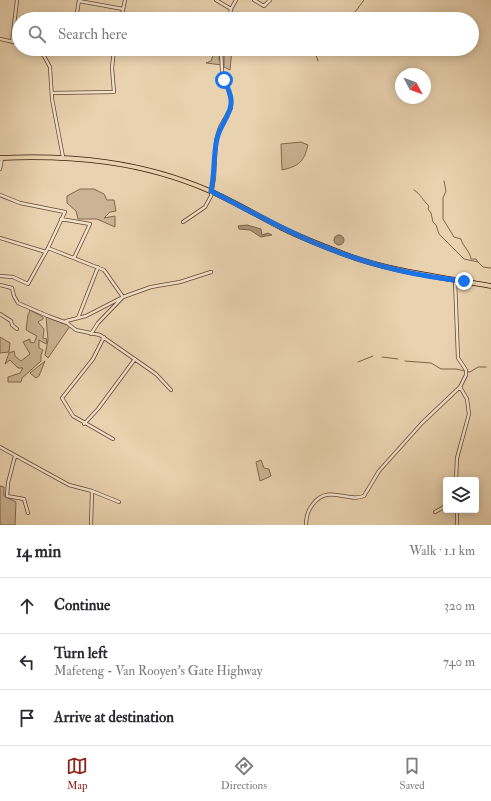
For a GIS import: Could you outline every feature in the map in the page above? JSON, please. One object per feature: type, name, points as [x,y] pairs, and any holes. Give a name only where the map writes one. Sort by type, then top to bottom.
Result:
[{"type":"main road","points":[[1,158],[63,157],[133,166],[163,174],[211,191],[294,234],[345,255],[384,266],[491,286]]},
{"type":"street","points":[[16,12],[17,0]]},
{"type":"street","points":[[77,12],[79,0],[123,9]]},
{"type":"street","points":[[122,12],[126,0]]},
{"type":"street","points":[[216,0],[231,9]]},
{"type":"street","points":[[230,12],[236,0]]},
{"type":"street","points":[[254,0],[264,6],[270,0]]},
{"type":"street","points":[[0,39],[12,42]]},
{"type":"street","points":[[44,56],[50,67],[52,93],[63,157]]},
{"type":"street","points":[[52,93],[114,92],[111,56]]},
{"type":"street","points":[[183,222],[205,207],[209,202],[214,178],[216,140],[220,127],[228,115],[231,104],[222,71],[221,56]]},
{"type":"street","points":[[0,169],[1,158]]},
{"type":"street","points":[[0,195],[20,203],[65,212],[46,252],[28,284],[13,277],[0,276]]},
{"type":"street","points":[[61,219],[90,224],[74,258]]},
{"type":"street","points":[[0,238],[46,252]]},
{"type":"street","points":[[48,248],[98,266],[112,279],[123,297]]},
{"type":"street","points":[[78,319],[98,266]]},
{"type":"street","points":[[64,322],[78,319],[123,297],[151,287],[180,282],[211,272]]},
{"type":"street","points":[[306,525],[309,510],[320,497],[331,495],[357,498],[364,496],[379,471],[422,423],[460,387],[466,375],[465,368],[458,358],[455,280]]},
{"type":"street","points":[[0,284],[12,288],[16,299],[23,305],[64,322],[76,330],[104,338],[156,374],[171,390]]},
{"type":"street","points":[[91,334],[98,323],[123,297]]},
{"type":"street","points":[[0,314],[11,321],[12,325],[17,329]]},
{"type":"street","points":[[104,338],[88,366],[62,398],[73,416],[84,424],[113,439]]},
{"type":"street","points":[[84,424],[98,409],[135,359]]},
{"type":"street","points":[[456,477],[457,458],[469,414],[467,399],[460,387]]},
{"type":"street","points":[[0,447],[69,485],[92,491],[118,502]]},
{"type":"street","points":[[15,456],[9,474],[7,496],[24,499],[28,513]]},
{"type":"street","points":[[91,525],[92,491]]},
{"type":"street","points":[[435,512],[443,508]]},
{"type":"street","points":[[457,513],[457,525]]},
{"type":"shaded area","points":[[213,56],[219,56],[222,65],[206,63],[211,61]]},
{"type":"shaded area","points":[[224,56],[231,56],[230,70],[224,67]]},
{"type":"shaded area","points":[[301,142],[308,145],[305,156],[297,165],[282,170],[281,144]]},
{"type":"shaded area","points":[[80,189],[94,189],[104,194],[107,200],[114,200],[116,211],[110,212],[104,218],[115,216],[115,227],[97,219],[78,219],[76,211],[67,203],[67,196]]},
{"type":"shaded area","points":[[247,225],[261,229],[262,235],[268,233],[272,235],[261,237],[250,230],[239,229],[238,226]]},
{"type":"shaded area","points":[[339,235],[344,240],[339,245],[334,240]]},
{"type":"shaded area","points":[[30,310],[43,317],[43,319],[38,322],[44,329],[43,338],[47,339],[46,344],[39,340],[39,348],[43,350],[41,361],[22,378],[21,382],[8,382],[8,377],[20,373],[23,368],[18,368],[10,360],[5,364],[9,353],[14,351],[15,356],[21,361],[30,354],[23,342],[30,339],[30,342],[34,343],[37,336],[26,330]]},
{"type":"shaded area","points":[[46,317],[70,326],[48,358],[45,355],[48,340]]},
{"type":"shaded area","points":[[0,337],[10,343],[9,352],[0,353]]},
{"type":"shaded area","points":[[45,361],[39,376],[36,378],[30,373]]},
{"type":"shaded area","points":[[261,460],[264,468],[269,469],[271,476],[260,481],[256,462]]},
{"type":"shaded area","points":[[0,486],[4,487],[4,496],[16,502],[15,525],[0,525]]},
{"type":"waterway","points":[[355,12],[364,0]]},
{"type":"waterway","points":[[316,56],[318,61]]},
{"type":"waterway","points":[[444,181],[446,191],[443,198],[443,219],[454,237],[461,239],[471,259],[476,259],[478,262]]},
{"type":"waterway","points":[[414,190],[429,206],[428,209],[439,234],[464,259],[478,262],[483,267],[491,268]]},
{"type":"waterway","points":[[358,362],[373,356]]},
{"type":"waterway","points":[[382,357],[398,359]]},
{"type":"waterway","points":[[405,361],[431,363],[441,369],[456,369],[470,372],[478,367],[486,367]]},
{"type":"route","points":[[224,80],[230,93],[231,108],[220,127],[216,140],[214,178],[211,191],[294,234],[345,255],[415,273],[464,281]]}]
